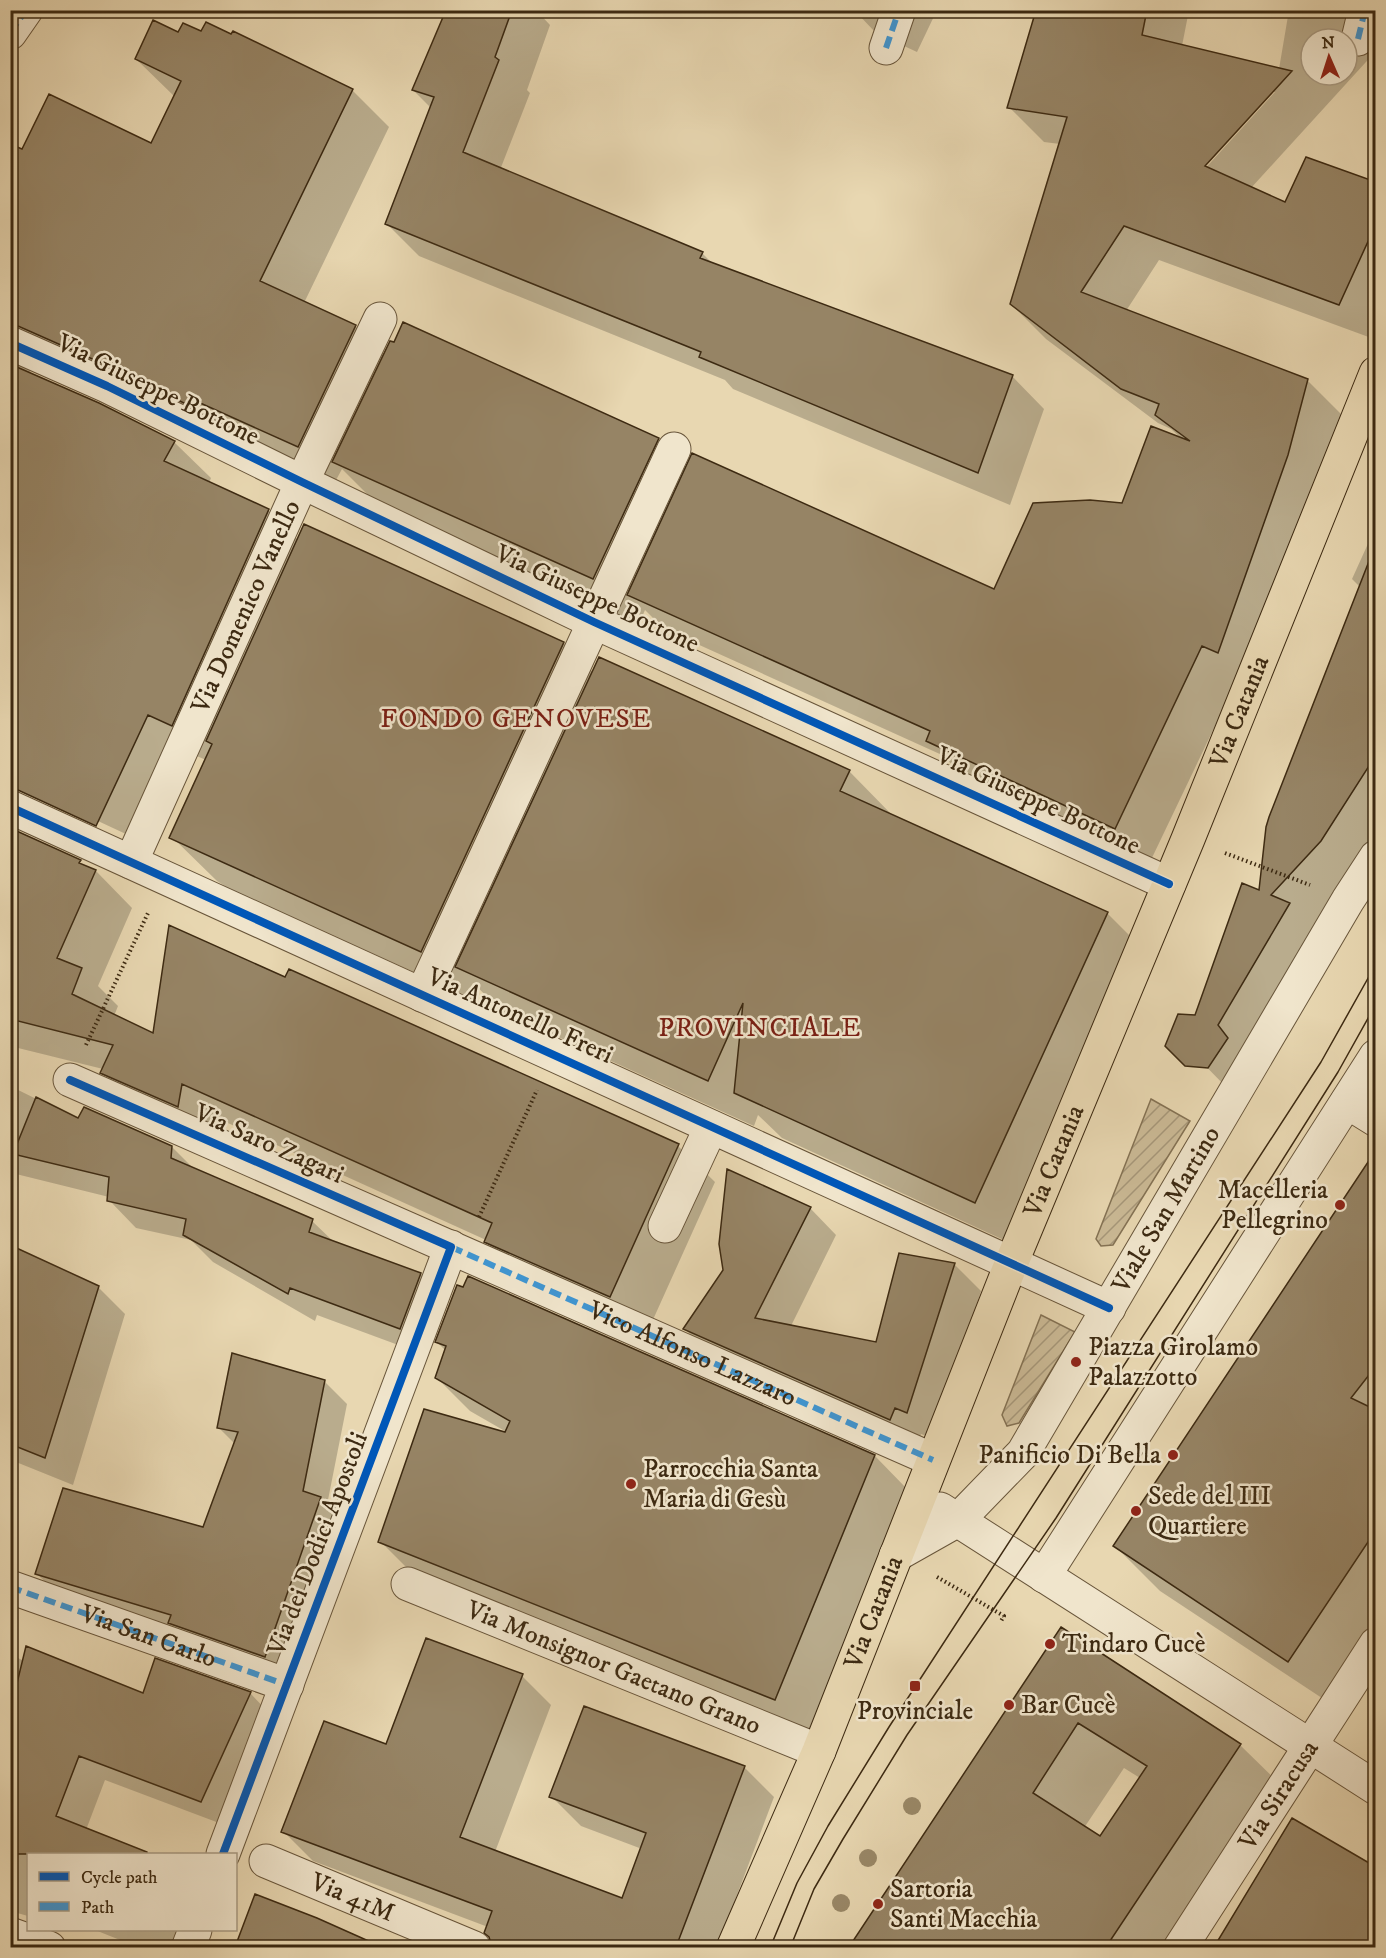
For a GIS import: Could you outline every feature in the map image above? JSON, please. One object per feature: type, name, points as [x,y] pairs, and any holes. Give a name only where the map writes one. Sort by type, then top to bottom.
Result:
[{"type":"main road","name":"Via Catania","points":[[733,1947],[819,1751],[1011,1264],[1188,839],[1376,373]]},
{"type":"street","points":[[10,33],[26,10]]},
{"type":"street","points":[[886,48],[899,10]]},
{"type":"street","name":"Via Domenico Vanello","points":[[130,862],[302,482],[380,319]]},
{"type":"street","name":"Via Giuseppe Bottone","points":[[10,344],[107,386],[594,622],[1169,884]]},
{"type":"street","points":[[422,995],[674,449]]},
{"type":"street","name":"Via Antonello Freri","points":[[10,807],[1109,1308]]},
{"type":"street","name":"Viale San Martino","points":[[896,1555],[958,1520],[1023,1453],[1342,910],[1376,858]]},
{"type":"street","points":[[1044,1576],[1376,1056]]},
{"type":"street","name":"Via Saro Zagari","points":[[70,1080],[451,1247]]},
{"type":"street","points":[[1347,1102],[1376,1120]]},
{"type":"street","points":[[665,1226],[711,1127]]},
{"type":"street","name":"Vico Alfonso Lazzaro","points":[[451,1247],[933,1461]]},
{"type":"street","name":"Via dei Dodici Apostoli","points":[[223,1853],[451,1247]]},
{"type":"street","points":[[920,1496],[1376,1788]]},
{"type":"street","name":"Via Monsignor Gaetano Grano","points":[[408,1584],[819,1751]]},
{"type":"street","name":"Via San Carlo","points":[[10,1587],[287,1685]]},
{"type":"street","name":"Via Siracusa","points":[[1180,1947],[1376,1644]]},
{"type":"street","name":"Via 41M","points":[[266,1861],[474,1947]]},
{"type":"street","points":[[188,1947],[194,1931]]},
{"type":"street","points":[[10,1934],[50,1947]]},
{"type":"path","points":[[1188,839],[1281,874]]},
{"type":"path","points":[[70,1080],[165,877]]},
{"type":"path","points":[[478,1218],[554,1054]]},
{"type":"path","points":[[896,1555],[1004,1616],[1001,1621]]},
{"type":"path","points":[[961,1598],[964,1592]]},
{"type":"shaded area","points":[[1151,1099],[1190,1121],[1113,1245],[1101,1246],[1096,1239]]},
{"type":"shaded area","points":[[1041,1315],[1075,1332],[1019,1423],[1007,1426],[1002,1415]]},
{"type":"building","points":[[446,10],[512,10],[495,57],[499,60],[463,152],[703,252],[700,258],[1013,375],[978,473],[699,357],[701,352],[385,224],[434,97],[412,90]]},
{"type":"building","points":[[1036,10],[1147,10],[1142,35],[1292,71],[1205,166],[1285,202],[1306,157],[1376,182],[1376,224],[1339,305],[1124,226],[1081,292],[1308,379],[1288,455],[1218,653],[1202,646],[1115,829],[926,741],[930,731],[627,595],[692,453],[994,589],[1033,503],[1090,500],[1122,503],[1151,426],[1190,441],[1155,415],[1159,404],[1121,389],[1010,304],[1067,117],[1007,108]]},
{"type":"building","points":[[153,20],[178,32],[183,23],[201,31],[206,22],[231,34],[233,31],[353,89],[260,281],[356,325],[298,447],[198,402],[194,408],[115,369],[18,326],[10,325],[10,144],[22,149],[49,94],[151,143],[181,81],[135,59]]},
{"type":"building","points":[[403,322],[659,438],[593,579],[332,462],[390,341],[394,342]]},
{"type":"building","points":[[10,364],[99,403],[175,441],[164,461],[269,509],[172,726],[148,715],[96,826],[18,790],[10,789]]},
{"type":"building","points":[[304,524],[564,642],[421,952],[169,838],[212,744],[206,741]]},
{"type":"building","points":[[1373,551],[1376,551],[1376,755],[1321,841],[1271,895],[1290,903],[1218,1025],[1228,1038],[1208,1068],[1185,1066],[1165,1046],[1178,1014],[1195,1015],[1242,883],[1259,890],[1269,817]]},
{"type":"building","points":[[599,657],[850,770],[840,791],[1108,912],[975,1203],[734,1093],[743,1003],[708,1081],[455,967]]},
{"type":"building","points":[[10,828],[81,860],[79,863],[96,870],[57,958],[82,968],[72,994],[153,1033],[169,925],[285,977],[289,969],[679,1144],[610,1297],[484,1242],[492,1223],[182,1084],[178,1107],[100,1073],[113,1045],[10,1019]]},
{"type":"building","points":[[36,1097],[78,1118],[84,1107],[172,1146],[171,1158],[313,1219],[309,1232],[421,1273],[400,1329],[290,1288],[288,1294],[183,1235],[186,1219],[107,1201],[109,1177],[13,1154]]},
{"type":"building","points":[[1376,1150],[1376,1366],[1351,1398],[1376,1410],[1376,1530],[1288,1662],[1113,1546]]},
{"type":"building","points":[[727,1169],[811,1207],[755,1318],[876,1342],[899,1253],[955,1263],[907,1413],[895,1408],[890,1420],[683,1329],[723,1270],[719,1244]]},
{"type":"building","points":[[10,1245],[99,1286],[45,1458],[10,1444]]},
{"type":"building","name":"Parrocchia Santa Maria di Gesù","points":[[468,1276],[875,1455],[775,1700],[378,1542],[424,1409],[505,1432],[510,1421],[435,1378],[446,1346],[435,1342],[457,1285],[463,1287]]},
{"type":"building","points":[[232,1353],[325,1380],[303,1491],[321,1497],[265,1657],[168,1623],[171,1615],[35,1574],[63,1488],[203,1527],[238,1432],[217,1428]]},
{"type":"building","points":[[1061,1627],[1241,1744],[1106,1947],[849,1947]],"holes":[[[1078,1723],[1147,1766],[1100,1836],[1033,1793]]]},
{"type":"building","points":[[426,1638],[523,1674],[460,1837],[622,1898],[646,1833],[549,1797],[584,1706],[745,1766],[676,1947],[492,1947],[489,1937],[484,1933],[492,1911],[281,1832],[324,1721],[386,1744]]},
{"type":"building","points":[[26,1646],[143,1693],[155,1658],[251,1692],[201,1802],[79,1756],[56,1816],[147,1853],[10,1854],[10,1712]]},
{"type":"building","points":[[1292,1818],[1376,1867],[1376,1947],[1214,1947]]},
{"type":"building","points":[[255,1894],[317,1918],[382,1947],[235,1947]]},
{"type":"tram line","points":[[770,1948],[797,1883],[828,1826],[889,1727],[1321,1062],[1376,964]]},
{"type":"tram line","points":[[790,1948],[814,1889],[907,1735],[1056,1518],[1338,1072],[1376,1004]]},
{"type":"marked path","points":[[10,33],[26,10]]},
{"type":"marked path","points":[[886,48],[899,10]]},
{"type":"marked path","points":[[1359,35],[1365,10]]},
{"type":"marked path","points":[[451,1247],[933,1460]]},
{"type":"marked path","points":[[10,1587],[287,1685]]},
{"type":"cycle path","points":[[10,343],[107,386],[594,622],[1169,884]]},
{"type":"cycle path","points":[[10,807],[1109,1308]]},
{"type":"cycle path","points":[[70,1080],[451,1247],[223,1853]]},
{"type":"place","name":"Macelleria Pellegrino","points":[[1340,1205]]},
{"type":"place","name":"Piazza Girolamo Palazzotto","points":[[1076,1362]]},
{"type":"place","name":"Panificio Di Bella","points":[[1173,1455]]},
{"type":"place","name":"Parrocchia Santa Maria di Gesù","points":[[631,1484]]},
{"type":"place","name":"Sede del III Quartiere","points":[[1136,1511]]},
{"type":"place","name":"Tindaro Cucè","points":[[1050,1644]]},
{"type":"place","name":"Provinciale","points":[[915,1686]]},
{"type":"place","name":"Bar Cucè","points":[[1009,1705]]},
{"type":"place","name":"Sartoria Santi Macchia","points":[[878,1904]]},
{"type":"district","name":"FONDO GENOVESE","points":[[516,719]]},
{"type":"district","name":"PROVINCIALE","points":[[760,1028]]}]
